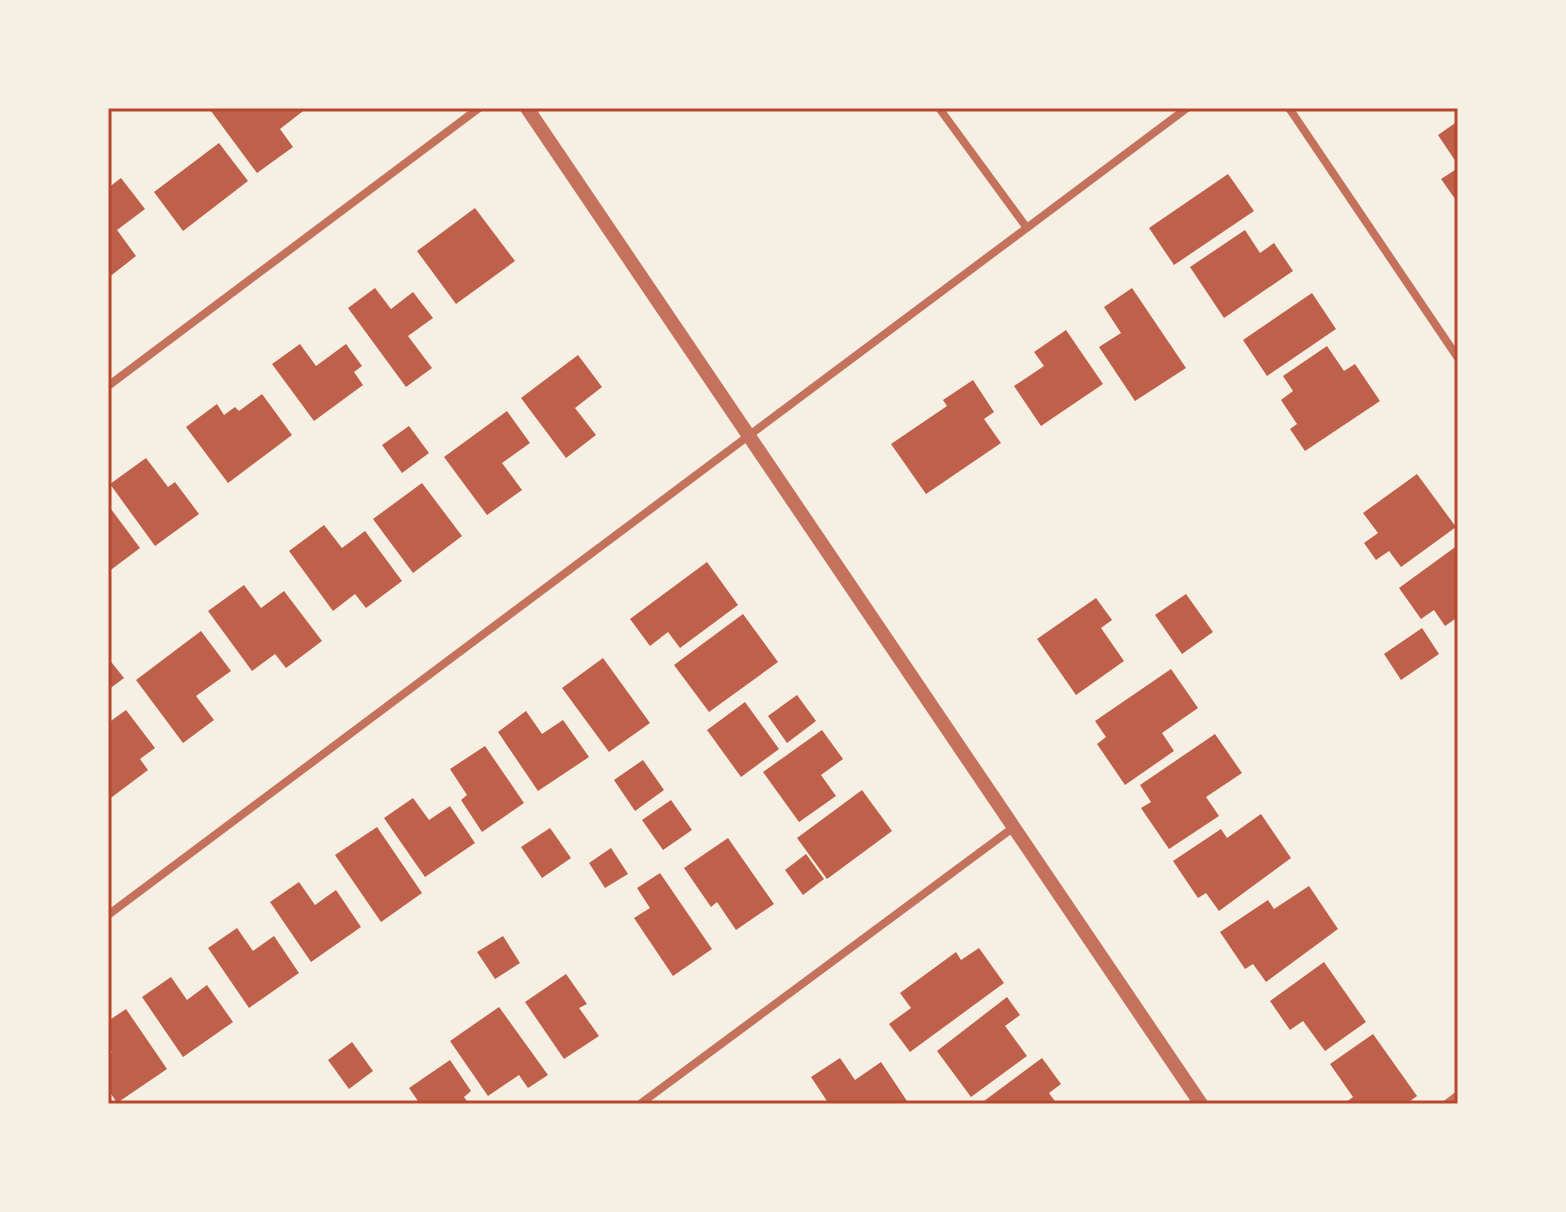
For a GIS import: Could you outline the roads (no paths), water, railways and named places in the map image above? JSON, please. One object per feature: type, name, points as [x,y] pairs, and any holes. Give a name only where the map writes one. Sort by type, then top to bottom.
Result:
[{"type":"street","points":[[108,386],[479,108]]},
{"type":"street","points":[[527,108],[1201,1104]]},
{"type":"street","points":[[939,108],[1027,228]]},
{"type":"street","points":[[108,915],[1187,108]]},
{"type":"street","points":[[1289,108],[1458,358]]},
{"type":"street","points":[[640,1104],[1014,827]]},
{"type":"lane","points":[[1445,1104],[1458,1094]]}]
